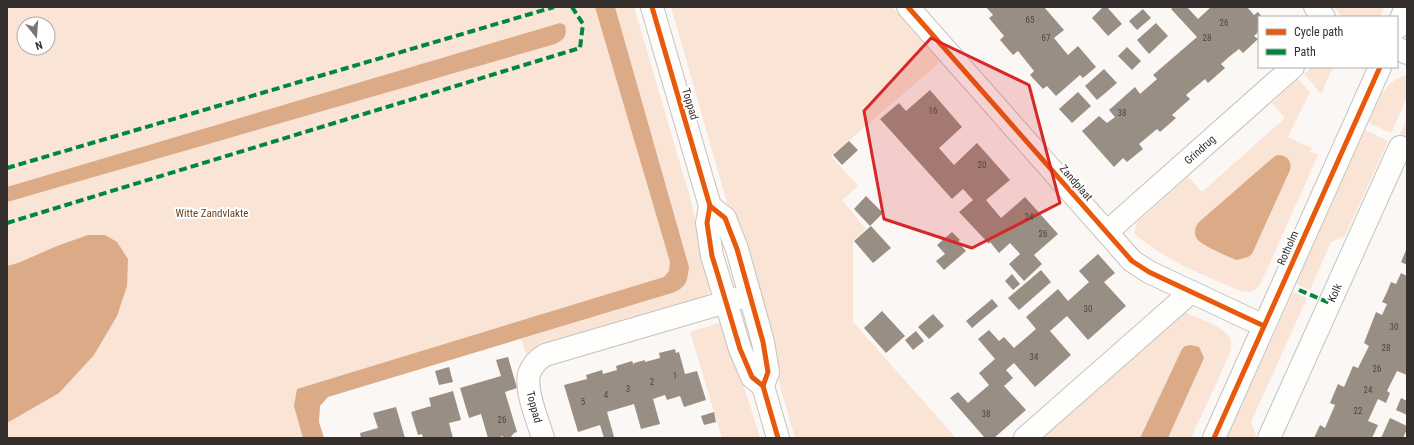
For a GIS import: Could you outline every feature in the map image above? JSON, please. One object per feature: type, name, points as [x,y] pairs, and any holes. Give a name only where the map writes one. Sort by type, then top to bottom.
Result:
[{"type":"street","name":"Toppad","points":[[652,7],[710,206],[707,223],[712,256],[740,349],[752,377],[763,386],[778,438]]},
{"type":"street","name":"Zandplaat","points":[[908,7],[1137,265],[1264,326]]},
{"type":"street","points":[[1315,7],[1323,16]]},
{"type":"street","points":[[1398,26],[1406,7]]},
{"type":"street","points":[[1398,48],[1407,53]]},
{"type":"street","name":"Grindrug","points":[[1107,232],[1292,68]]},
{"type":"street","name":"Rotholm","points":[[1214,438],[1380,68]]},
{"type":"street","name":"Kolk","points":[[1269,438],[1400,148]]},
{"type":"street","name":"Toppad","points":[[710,206],[725,218],[737,249],[763,342],[768,372],[763,386]]},
{"type":"street","points":[[1025,438],[1191,292]]},
{"type":"street","name":"Toppad","points":[[543,438],[531,397],[528,379],[533,367],[545,354],[750,295]]},
{"type":"highlighted area","points":[[931,38],[1029,85],[1060,203],[972,248],[884,219],[864,111]]},
{"type":"green space","name":"Witte Zandvlakte","points":[[7,7],[609,7],[682,268],[672,285],[304,395],[316,438],[7,438]]},
{"type":"green space","points":[[615,7],[634,7],[691,201],[712,290],[704,297],[538,345],[526,354],[521,339],[672,293],[689,267]]},
{"type":"green space","points":[[671,7],[892,7],[940,62],[831,156],[858,186],[842,200],[866,229],[853,241],[853,322],[956,438],[795,438],[779,382],[773,345],[745,246],[728,206]]},
{"type":"green space","points":[[1334,7],[1384,7],[1380,16],[1341,16]]},
{"type":"green space","points":[[1311,68],[1333,68],[1321,94],[1304,74]]},
{"type":"green space","points":[[1407,75],[1407,97],[1391,133],[1369,123],[1382,93],[1392,82]]},
{"type":"green space","points":[[1298,79],[1310,92],[1288,137],[1312,148],[1310,152],[1318,155],[1261,283],[1256,288],[1248,292],[1241,291],[1183,266],[1145,243],[1134,233],[1137,223],[1188,177],[1202,192],[1285,118],[1272,103]]},
{"type":"green space","points":[[1407,119],[1407,140],[1399,136]]},
{"type":"green space","points":[[1365,130],[1388,141],[1345,236],[1331,242],[1310,290],[1296,284]]},
{"type":"green space","points":[[1293,292],[1307,298],[1251,422],[1256,435],[1255,438],[1227,438]]},
{"type":"green space","points":[[1184,312],[1221,329],[1229,337],[1231,343],[1230,353],[1191,438],[1168,438],[1204,358],[1182,349],[1140,438],[1041,438]]},
{"type":"green space","points":[[722,322],[760,438],[722,438],[690,332]]},
{"type":"shaded area","points":[[595,7],[615,7],[689,267],[688,277],[681,289],[328,397],[320,406],[319,422],[324,438],[303,438],[294,406],[297,389],[664,277],[669,271],[670,262]]},
{"type":"shaded area","points":[[560,23],[565,25],[566,32],[563,39],[555,44],[7,202],[7,187]]},
{"type":"shaded area","points":[[1278,155],[1284,156],[1288,159],[1290,170],[1252,254],[1248,257],[1237,260],[1210,248],[1198,240],[1195,235],[1195,231],[1199,222]]},
{"type":"shaded area","points":[[88,235],[105,235],[117,242],[128,259],[127,286],[117,316],[94,355],[59,393],[7,423],[7,266]]},
{"type":"shaded area","points":[[1191,345],[1199,347],[1204,358],[1168,438],[1140,438],[1182,349],[1185,346]]},
{"type":"building","points":[[986,7],[1044,7],[1064,30],[1054,38],[1068,55],[1078,46],[1096,67],[1083,78],[1080,75],[1056,96],[1047,86],[1043,89],[1030,75],[1034,71],[1018,51],[1013,55],[1000,40],[1004,36],[989,18],[993,15]]},
{"type":"building","points":[[1103,7],[1107,7],[1122,24],[1108,36],[1092,18]]},
{"type":"building","points":[[1174,7],[1187,7],[1198,19],[1211,7],[1247,7],[1254,15],[1258,12],[1261,16],[1258,16],[1258,32],[1254,36],[1258,39],[1243,53],[1239,49],[1230,56],[1221,64],[1225,68],[1208,83],[1205,79],[1186,95],[1190,99],[1172,115],[1176,118],[1160,132],[1157,129],[1139,144],[1143,149],[1127,162],[1123,158],[1114,167],[1082,131],[1099,116],[1107,123],[1115,117],[1109,110],[1135,87],[1140,94],[1157,79],[1153,75],[1197,37],[1171,9]]},
{"type":"building","points":[[1143,9],[1151,18],[1137,30],[1129,21]]},
{"type":"building","points":[[1156,23],[1168,36],[1149,54],[1137,40]]},
{"type":"building","points":[[1127,47],[1141,61],[1132,70],[1118,56]]},
{"type":"building","points":[[1104,69],[1117,83],[1097,100],[1085,86]]},
{"type":"building","points":[[930,90],[962,127],[939,148],[954,165],[977,143],[1010,180],[986,200],[1001,218],[1025,197],[1058,234],[1034,255],[1042,264],[1024,281],[1009,264],[1020,254],[1010,243],[999,253],[990,242],[989,244],[959,212],[973,200],[963,189],[952,199],[880,119],[899,103],[906,111]]},
{"type":"building","points":[[1078,92],[1091,106],[1072,123],[1059,109]]},
{"type":"building","points":[[849,141],[858,150],[842,165],[833,155]]},
{"type":"building","points":[[866,196],[883,213],[870,226],[854,209]]},
{"type":"building","points":[[871,226],[891,248],[873,263],[854,241]]},
{"type":"building","points":[[952,232],[960,240],[958,242],[966,251],[944,270],[936,261],[945,254],[937,245]]},
{"type":"building","points":[[1407,248],[1407,265],[1401,262]]},
{"type":"building","points":[[1098,254],[1115,273],[1104,282],[1126,306],[1088,340],[1067,316],[1050,331],[1071,355],[1035,387],[1014,363],[1006,370],[1013,378],[1004,386],[1026,410],[994,438],[985,438],[950,398],[958,392],[968,403],[989,385],[979,373],[995,359],[978,339],[989,330],[999,341],[1004,337],[1014,348],[1036,329],[1026,317],[1058,289],[1068,301],[1089,282],[1079,271]]},
{"type":"building","points":[[1041,270],[1051,282],[1019,310],[1008,298]]},
{"type":"building","points":[[1401,273],[1407,276],[1407,375],[1397,371],[1387,391],[1390,393],[1386,403],[1378,399],[1368,421],[1378,425],[1372,438],[1314,438],[1320,425],[1325,428],[1335,405],[1330,403],[1338,384],[1344,387],[1353,366],[1358,368],[1369,346],[1364,343],[1376,312],[1382,315],[1387,304],[1382,302],[1391,282],[1396,284]]},
{"type":"building","points":[[1012,274],[1020,284],[1013,290],[1005,281]]},
{"type":"building","points":[[992,299],[998,306],[972,328],[966,321]]},
{"type":"building","points":[[882,311],[905,336],[886,353],[864,328]]},
{"type":"building","points":[[933,314],[944,326],[929,339],[918,327]]},
{"type":"building","points":[[916,331],[924,341],[913,350],[905,340]]},
{"type":"building","points":[[675,349],[676,353],[679,352],[685,374],[697,371],[706,400],[684,407],[680,396],[667,400],[665,395],[653,399],[660,424],[641,429],[634,404],[607,412],[614,437],[604,438],[600,425],[578,432],[564,385],[587,379],[586,375],[602,370],[603,374],[617,370],[616,366],[632,361],[634,365],[634,363],[645,360],[645,362],[660,358],[659,353]]},
{"type":"building","points":[[508,357],[517,388],[505,392],[517,432],[510,438],[504,438],[503,436],[488,438],[481,414],[469,418],[460,388],[501,376],[496,360]]},
{"type":"building","points":[[449,367],[453,382],[439,385],[435,371]]},
{"type":"building","points":[[453,391],[461,420],[449,423],[453,438],[423,438],[422,434],[418,435],[411,412],[431,406],[429,398]]},
{"type":"building","points":[[1401,398],[1407,401],[1407,415],[1396,410]]},
{"type":"building","points":[[396,407],[405,438],[361,438],[360,433],[378,428],[373,413]]},
{"type":"building","points":[[714,412],[716,422],[704,425],[701,416]]},
{"type":"building","points":[[1390,418],[1407,426],[1403,438],[1381,438]]},
{"type":"marked path","points":[[7,168],[554,7]]},
{"type":"marked path","points":[[7,223],[580,48],[583,24],[572,7]]},
{"type":"marked path","points":[[1299,290],[1330,303]]},
{"type":"cycle path","points":[[652,7],[710,206],[707,223],[712,256],[740,349],[752,377],[763,386]]},
{"type":"cycle path","points":[[908,7],[1132,261],[1149,272],[1264,326]]},
{"type":"cycle path","points":[[1214,438],[1380,68]]},
{"type":"cycle path","points":[[710,206],[725,218],[737,249],[763,342],[768,372],[763,386],[778,438]]}]
